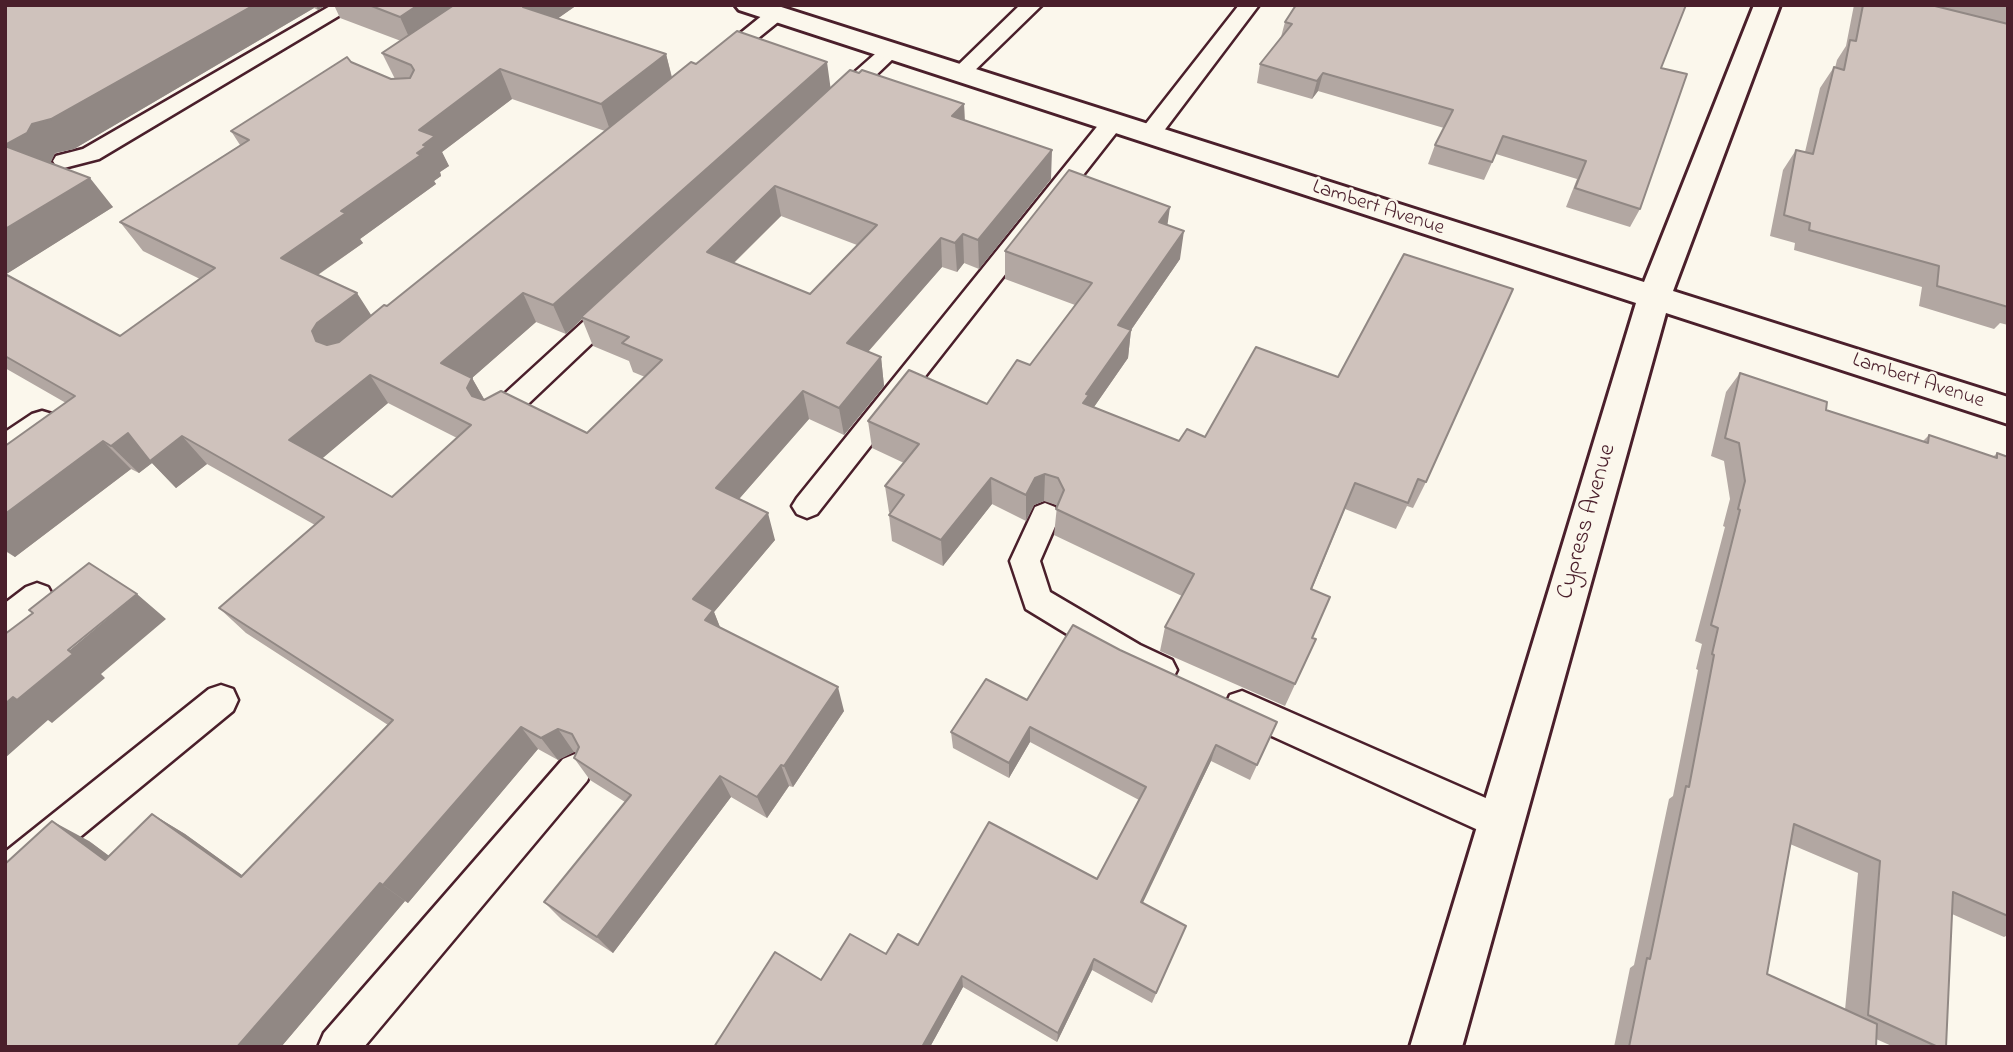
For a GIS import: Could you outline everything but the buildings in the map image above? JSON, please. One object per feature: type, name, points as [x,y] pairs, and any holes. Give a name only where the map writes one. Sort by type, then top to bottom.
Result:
[{"type":"street","name":"Cypress Avenue","points":[[1436,1047],[1654,298],[1767,5]]},
{"type":"street","name":"Lambert Avenue","points":[[762,10],[2008,411]]},
{"type":"lane","points":[[64,161],[91,154],[347,5]]},
{"type":"lane","points":[[960,74],[1032,5]]},
{"type":"lane","points":[[1149,135],[1249,5]]},
{"type":"lane","points":[[701,75],[762,10]]},
{"type":"lane","points":[[820,116],[890,51]]},
{"type":"lane","points":[[807,506],[1112,123]]},
{"type":"lane","points":[[499,415],[629,294]]},
{"type":"lane","points":[[5,446],[42,421]]},
{"type":"lane","points":[[1045,514],[1025,561],[1037,600],[1129,655],[1500,822]]},
{"type":"lane","points":[[5,622],[37,596]]},
{"type":"lane","points":[[5,875],[221,700]]},
{"type":"lane","points":[[338,1047],[575,770]]}]
